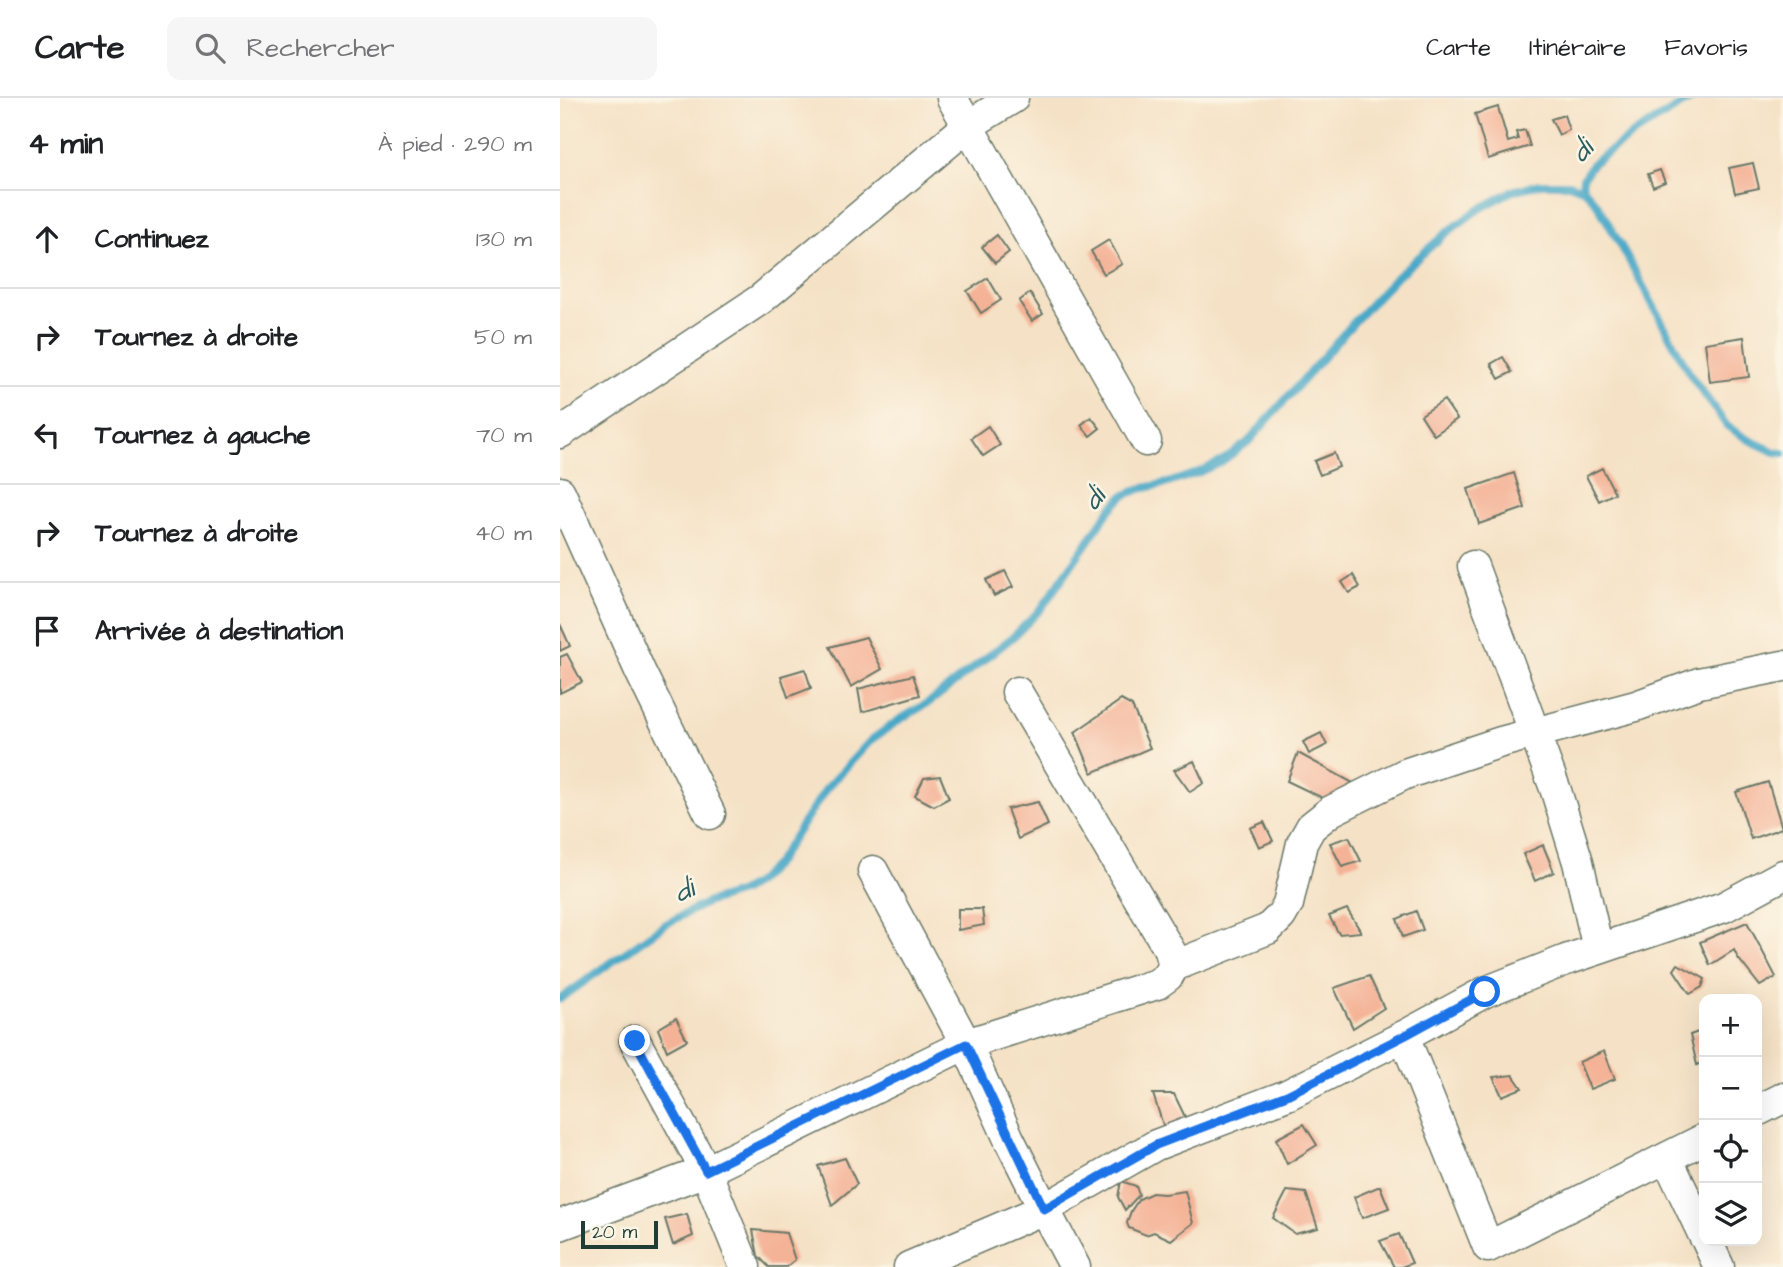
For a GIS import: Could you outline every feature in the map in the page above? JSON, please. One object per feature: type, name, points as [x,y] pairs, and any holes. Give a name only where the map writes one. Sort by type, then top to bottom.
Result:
[{"type":"street","points":[[952,98],[1146,441]]},
{"type":"street","points":[[560,433],[761,299],[969,125],[1013,98]]},
{"type":"street","points":[[560,492],[640,671],[710,814]]},
{"type":"street","points":[[1473,566],[1556,791],[1578,862],[1598,949]]},
{"type":"street","points":[[560,1225],[706,1171],[966,1044],[1157,984],[1168,976],[1174,966],[1268,929],[1288,904],[1302,844],[1311,827],[1331,811],[1405,775],[1501,742],[1636,706],[1699,683],[1783,666]]},
{"type":"street","points":[[1017,692],[1170,951],[1174,966]]},
{"type":"street","points":[[873,871],[966,1044],[1044,1209],[1075,1267]]},
{"type":"street","points":[[909,1267],[1044,1209],[1156,1145],[1287,1095],[1485,992],[1566,960],[1724,907],[1783,875]]},
{"type":"street","points":[[1404,1036],[1488,1247],[1699,1142]]},
{"type":"street","points":[[635,1041],[706,1171],[745,1267]]},
{"type":"street","points":[[1762,1108],[1783,1098]]},
{"type":"street","points":[[1667,1158],[1699,1225]]},
{"type":"street","points":[[1709,1246],[1719,1267]]},
{"type":"building","points":[[1498,107],[1508,142],[1518,139],[1516,132],[1525,130],[1530,146],[1488,159],[1475,114]]},
{"type":"building","points":[[1564,115],[1569,130],[1559,135],[1551,119]]},
{"type":"building","points":[[1753,163],[1759,188],[1735,193],[1729,168]]},
{"type":"building","points":[[1660,170],[1665,182],[1653,187],[1648,174]]},
{"type":"building","points":[[997,235],[1009,252],[995,263],[982,247]]},
{"type":"building","points":[[1109,240],[1122,264],[1104,274],[1091,251]]},
{"type":"building","points":[[988,278],[1001,300],[981,313],[967,291]]},
{"type":"building","points":[[1030,293],[1043,314],[1032,321],[1019,301]]},
{"type":"building","points":[[1744,337],[1749,377],[1710,382],[1705,343]]},
{"type":"building","points":[[1503,357],[1512,372],[1499,379],[1491,364]]},
{"type":"building","points":[[1444,400],[1457,419],[1434,435],[1421,415]]},
{"type":"building","points":[[1091,417],[1100,428],[1090,436],[1081,425]]},
{"type":"building","points":[[988,426],[1000,445],[983,456],[971,438]]},
{"type":"building","points":[[1334,453],[1339,467],[1320,475],[1314,461]]},
{"type":"building","points":[[1602,468],[1615,493],[1599,501],[1586,476]]},
{"type":"building","points":[[1514,473],[1525,508],[1479,524],[1468,489]]},
{"type":"building","points":[[1005,571],[1013,587],[994,596],[986,580]]},
{"type":"building","points":[[1353,575],[1360,587],[1349,593],[1342,582]]},
{"type":"building","points":[[560,624],[570,646],[560,651]]},
{"type":"building","points":[[866,637],[882,669],[851,687],[830,647]]},
{"type":"building","points":[[567,654],[582,682],[560,693],[560,657]]},
{"type":"building","points":[[805,669],[811,688],[788,697],[781,676]]},
{"type":"building","points":[[913,675],[920,695],[862,712],[858,689]]},
{"type":"building","points":[[1121,700],[1132,706],[1150,748],[1092,773],[1075,732]]},
{"type":"building","points":[[1321,733],[1327,745],[1309,754],[1303,742]]},
{"type":"building","points":[[1298,753],[1353,783],[1331,802],[1287,781]]},
{"type":"building","points":[[1194,761],[1204,783],[1190,792],[1174,770]]},
{"type":"building","points":[[940,776],[949,798],[934,806],[915,796],[924,778]]},
{"type":"building","points":[[1768,782],[1782,828],[1751,839],[1736,792]]},
{"type":"building","points":[[1038,802],[1048,825],[1018,839],[1007,809]]},
{"type":"building","points":[[1264,822],[1273,841],[1259,847],[1250,828]]},
{"type":"building","points":[[1349,837],[1361,861],[1342,867],[1330,843]]},
{"type":"building","points":[[1543,845],[1554,872],[1535,881],[1523,854]]},
{"type":"building","points":[[958,909],[982,909],[984,925],[958,930]]},
{"type":"building","points":[[1347,909],[1361,932],[1339,934],[1329,916]]},
{"type":"building","points":[[1416,911],[1423,930],[1403,937],[1397,919]]},
{"type":"building","points":[[1747,922],[1776,977],[1760,986],[1734,950],[1710,965],[1700,942]]},
{"type":"building","points":[[1678,964],[1705,979],[1702,987],[1690,994],[1674,970]]},
{"type":"building","points":[[1369,976],[1384,1008],[1353,1028],[1334,988]]},
{"type":"building","points":[[676,1018],[687,1040],[667,1051],[658,1029]]},
{"type":"building","points":[[1699,1032],[1697,1065],[1690,1035]]},
{"type":"building","points":[[1604,1051],[1615,1079],[1590,1089],[1579,1062]]},
{"type":"building","points":[[1513,1075],[1522,1088],[1502,1096],[1493,1077]]},
{"type":"building","points":[[1153,1094],[1174,1094],[1187,1121],[1164,1128]]},
{"type":"building","points":[[1304,1124],[1317,1145],[1287,1164],[1276,1139]]},
{"type":"building","points":[[845,1158],[857,1184],[832,1205],[818,1166]]},
{"type":"building","points":[[1121,1181],[1136,1186],[1139,1195],[1125,1210],[1118,1197]]},
{"type":"building","points":[[1380,1186],[1389,1208],[1362,1218],[1354,1197]]},
{"type":"building","points":[[1185,1191],[1193,1223],[1171,1240],[1154,1232],[1146,1235],[1129,1228],[1127,1223],[1131,1211],[1139,1199],[1152,1193]]},
{"type":"building","points":[[1287,1191],[1306,1193],[1318,1228],[1295,1234],[1273,1218]]},
{"type":"building","points":[[687,1214],[693,1236],[673,1245],[665,1219]]},
{"type":"building","points":[[753,1230],[786,1233],[795,1260],[786,1267],[769,1267],[758,1256]]},
{"type":"building","points":[[1399,1234],[1412,1263],[1394,1267],[1380,1241]]},
{"type":"waterway","name":"di","points":[[1585,190],[1583,178],[1593,163],[1638,131],[1693,98]]},
{"type":"waterway","name":"di","points":[[560,999],[664,925],[706,903],[741,892],[756,883],[776,864],[826,789],[871,740],[931,701],[1013,637],[1041,609],[1109,511],[1123,496],[1197,473],[1221,462],[1248,442],[1394,279],[1445,234],[1476,211],[1512,191],[1540,184],[1569,184],[1585,190],[1597,204],[1624,251],[1691,376],[1727,426],[1747,439],[1783,453]]},
{"type":"route","points":[[635,1041],[706,1171],[966,1044],[1044,1209],[1156,1145],[1287,1095],[1485,992]]}]
